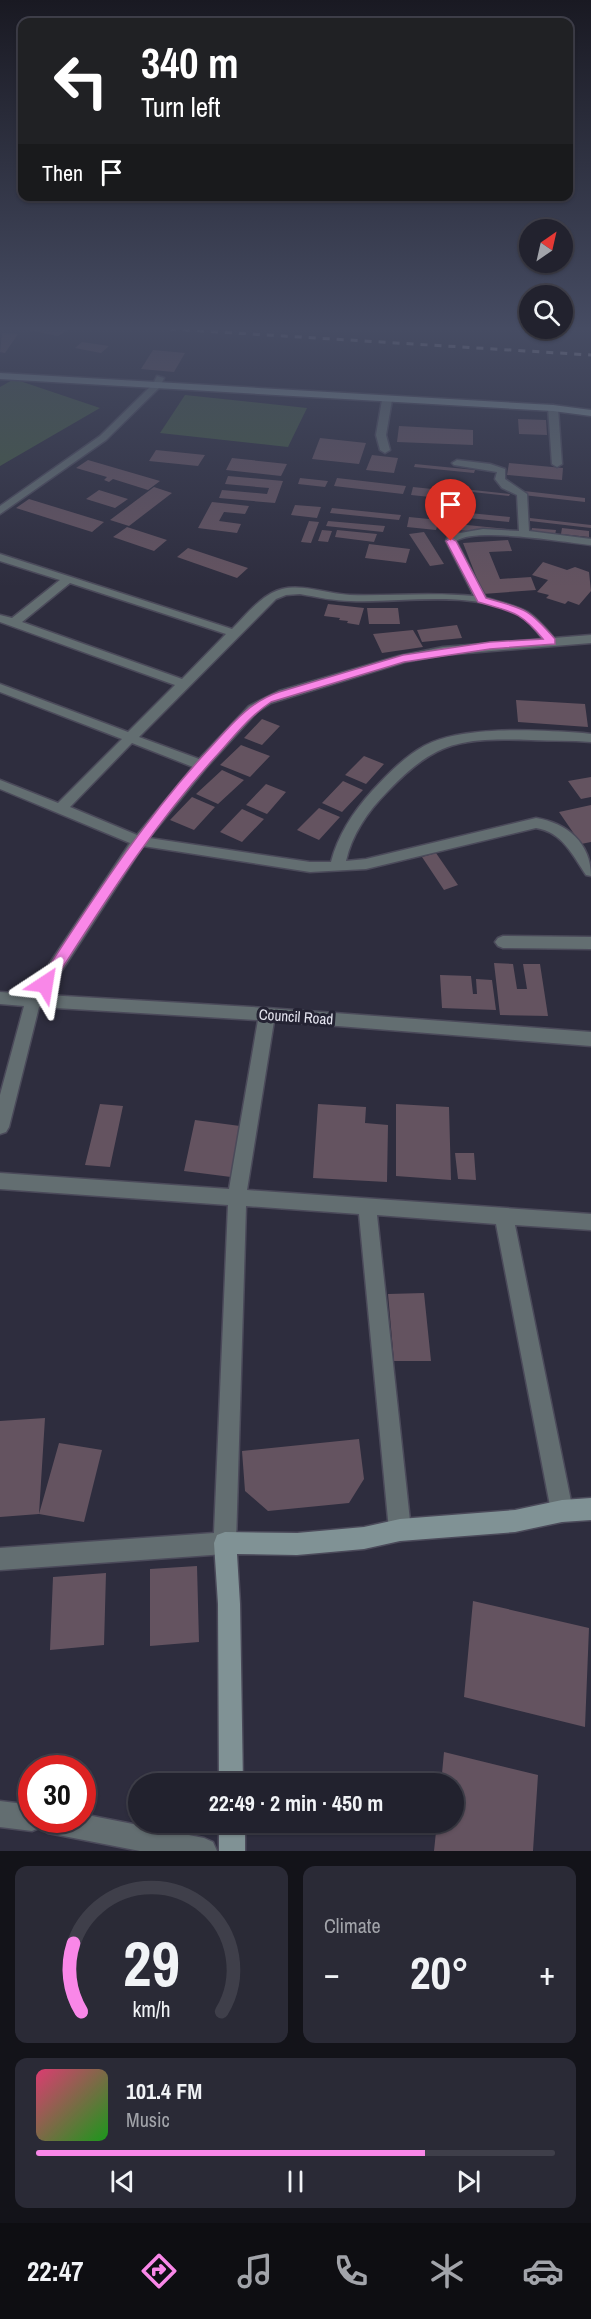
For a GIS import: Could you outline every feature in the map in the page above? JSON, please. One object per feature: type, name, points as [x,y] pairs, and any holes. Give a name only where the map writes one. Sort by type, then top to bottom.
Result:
[{"type":"main road","points":[[231,1773],[229,1604],[225,1543],[297,1544],[364,1538],[400,1530],[514,1521],[562,1511],[591,1509]]},
{"type":"main road","points":[[232,1833],[232,1851]]},
{"type":"street","points":[[0,511],[103,438],[126,414]]},
{"type":"street","points":[[385,414],[381,435],[385,450]]},
{"type":"street","points":[[553,414],[557,464]]},
{"type":"street","points":[[457,463],[490,467],[502,471],[500,479],[503,484],[522,494],[524,534]]},
{"type":"street","points":[[482,600],[451,541],[453,537],[469,534],[524,534],[591,542]]},
{"type":"street","points":[[0,556],[234,633]]},
{"type":"street","points":[[0,570],[12,561]]},
{"type":"street","points":[[13,623],[68,579]]},
{"type":"street","points":[[60,809],[234,633],[272,597],[284,592],[300,591],[350,598],[435,596],[482,600],[520,611],[531,618],[551,642]]},
{"type":"street","points":[[0,618],[183,684]]},
{"type":"street","points":[[0,1127],[33,1001],[139,841],[201,765],[253,709],[267,700],[403,658],[490,645],[591,639]]},
{"type":"street","points":[[0,688],[201,765]]},
{"type":"street","points":[[337,867],[340,850],[348,830],[397,773],[434,745],[462,736],[492,734],[591,738]]},
{"type":"street","points":[[0,784],[139,841],[310,867],[366,864],[536,823],[552,824],[565,834],[591,871]]},
{"type":"street","points":[[503,942],[591,943]]},
{"type":"street","name":"Council Road","points":[[0,998],[267,1014],[591,1039]]},
{"type":"street","points":[[0,1559],[225,1543],[237,1196],[267,1014]]},
{"type":"street","points":[[0,1181],[591,1222]]},
{"type":"street","points":[[367,1205],[400,1530]]},
{"type":"street","points":[[504,1217],[562,1511]]},
{"type":"street","points":[[0,1814],[18,1816]]},
{"type":"street","points":[[96,1830],[204,1851]]},
{"type":"green space","points":[[0,414],[89,414],[0,466]]},
{"type":"green space","points":[[172,414],[304,414],[288,447],[160,433]]},
{"type":"building","points":[[518,419],[546,420],[547,435],[519,434]]},
{"type":"building","points":[[399,426],[473,430],[473,445],[397,442]]},
{"type":"building","points":[[320,438],[366,443],[359,464],[312,459]]},
{"type":"building","points":[[156,450],[205,455],[198,466],[149,461]]},
{"type":"building","points":[[372,455],[398,458],[394,473],[366,470]]},
{"type":"building","points":[[232,458],[287,464],[281,476],[226,470]]},
{"type":"building","points":[[88,460],[160,481],[148,490],[113,479],[109,482],[104,480],[107,477],[76,468]]},
{"type":"building","points":[[509,463],[563,468],[562,480],[507,475]]},
{"type":"building","points":[[415,464],[475,470],[474,473],[414,467]]},
{"type":"building","points":[[228,476],[283,481],[275,503],[219,498],[222,490],[267,494],[269,488],[225,484]]},
{"type":"building","points":[[300,478],[328,481],[325,487],[298,484]]},
{"type":"building","points":[[337,478],[406,486],[403,494],[334,486]]},
{"type":"building","points":[[154,487],[172,493],[129,526],[110,520]]},
{"type":"building","points":[[413,487],[442,490],[440,498],[411,495]]},
{"type":"building","points":[[445,487],[510,494],[509,496],[445,489]]},
{"type":"building","points":[[99,490],[128,499],[115,508],[86,499]]},
{"type":"building","points":[[524,491],[585,498],[585,502],[523,495]]},
{"type":"building","points":[[29,499],[104,522],[92,532],[16,508]]},
{"type":"building","points":[[212,502],[249,506],[245,514],[224,512],[219,521],[241,524],[237,533],[198,528]]},
{"type":"building","points":[[295,505],[321,507],[317,518],[291,515]]},
{"type":"building","points":[[332,508],[401,515],[399,520],[330,513]]},
{"type":"building","points":[[449,511],[510,517],[509,522],[448,516]]},
{"type":"building","points":[[409,517],[439,520],[436,530],[407,527]]},
{"type":"building","points":[[530,518],[591,525],[591,528],[530,521]]},
{"type":"building","points":[[309,521],[319,522],[311,543],[301,542]]},
{"type":"building","points":[[328,521],[385,526],[383,532],[326,526]]},
{"type":"building","points":[[447,523],[507,529],[506,534],[445,529]]},
{"type":"building","points":[[127,527],[167,540],[154,551],[113,537]]},
{"type":"building","points":[[532,528],[556,530],[555,535],[531,532]]},
{"type":"building","points":[[562,528],[589,531],[589,537],[561,534]]},
{"type":"building","points":[[322,530],[332,531],[328,542],[318,541]]},
{"type":"building","points":[[337,530],[377,534],[374,542],[335,537]]},
{"type":"building","points":[[424,532],[444,564],[430,566],[409,534]]},
{"type":"building","points":[[508,540],[512,551],[489,552],[500,579],[531,577],[536,590],[483,594],[463,543]]},
{"type":"building","points":[[369,544],[410,549],[406,563],[365,558]]},
{"type":"building","points":[[188,548],[248,568],[237,578],[177,557]]},
{"type":"building","points":[[543,562],[567,570],[575,567],[589,572],[591,591],[579,605],[568,601],[565,604],[546,598],[549,595],[537,592],[548,580],[532,575]]},
{"type":"building","points":[[328,604],[364,608],[359,625],[347,623],[348,621],[339,620],[340,618],[324,616]]},
{"type":"building","points":[[367,608],[398,608],[400,624],[369,624]]},
{"type":"building","points":[[457,625],[462,638],[422,642],[417,630]]},
{"type":"building","points":[[413,630],[423,647],[382,653],[373,634]]},
{"type":"building","points":[[516,700],[585,704],[588,727],[518,722]]},
{"type":"building","points":[[262,719],[280,726],[262,745],[244,738]]},
{"type":"building","points":[[241,745],[270,756],[250,777],[220,765]]},
{"type":"building","points":[[364,756],[384,764],[366,784],[345,775]]},
{"type":"building","points":[[222,770],[244,780],[218,804],[196,794]]},
{"type":"building","points":[[591,777],[591,797],[581,799],[568,781]]},
{"type":"building","points":[[343,781],[363,790],[342,812],[322,803]]},
{"type":"building","points":[[266,784],[286,792],[267,814],[246,805]]},
{"type":"building","points":[[192,797],[215,807],[194,830],[170,820]]},
{"type":"building","points":[[591,805],[591,842],[581,844],[559,812]]},
{"type":"building","points":[[319,808],[340,817],[319,840],[297,830]]},
{"type":"building","points":[[242,809],[264,819],[242,842],[220,832]]},
{"type":"building","points":[[436,853],[458,885],[444,890],[422,857]]},
{"type":"building","points":[[494,963],[513,964],[517,989],[527,989],[523,964],[540,964],[548,1016],[500,1015]]},
{"type":"building","points":[[440,975],[471,976],[473,994],[477,994],[476,979],[492,980],[496,1010],[442,1008]]},
{"type":"building","points":[[100,1104],[123,1106],[110,1167],[85,1165]]},
{"type":"building","points":[[318,1104],[366,1107],[365,1123],[388,1125],[387,1182],[313,1178]]},
{"type":"building","points":[[396,1104],[449,1107],[451,1180],[396,1176]]},
{"type":"building","points":[[195,1120],[240,1126],[231,1177],[184,1171]]},
{"type":"building","points":[[455,1153],[474,1153],[476,1180],[458,1179]]},
{"type":"building","points":[[424,1293],[431,1361],[394,1361],[388,1294]]},
{"type":"building","points":[[45,1418],[39,1514],[0,1517],[0,1421]]},
{"type":"building","points":[[359,1439],[364,1479],[349,1503],[268,1511],[245,1491],[242,1451]]},
{"type":"building","points":[[59,1443],[102,1450],[84,1522],[39,1514]]},
{"type":"building","points":[[197,1566],[199,1642],[150,1646],[150,1569]]},
{"type":"building","points":[[106,1573],[104,1645],[50,1650],[53,1577]]},
{"type":"building","points":[[473,1601],[589,1628],[585,1727],[464,1697]]},
{"type":"building","points":[[444,1752],[538,1775],[533,1851],[434,1851],[436,1833],[464,1833],[464,1773],[442,1773]]},
{"type":"route","points":[[45,984],[139,841],[201,765],[253,709],[283,694],[403,658],[490,645],[551,642],[531,618],[520,611],[482,600],[460,562],[451,541]]}]
